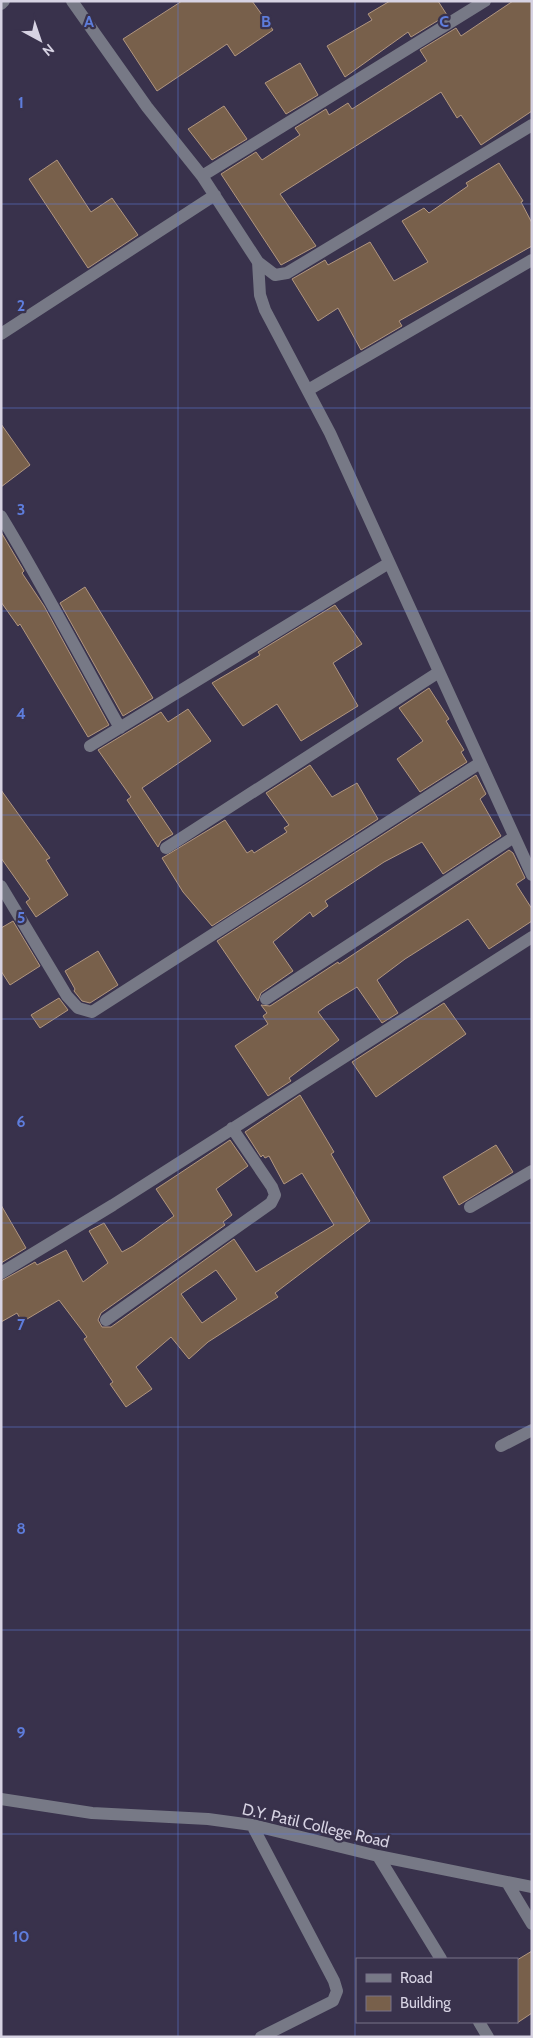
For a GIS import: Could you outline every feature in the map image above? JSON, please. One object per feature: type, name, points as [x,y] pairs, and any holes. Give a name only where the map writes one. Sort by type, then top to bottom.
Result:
[{"type":"street","points":[[1,4],[4,1]]},
{"type":"street","points":[[72,1],[147,107],[202,176],[258,262],[275,275],[287,273],[532,125]]},
{"type":"street","points":[[202,176],[485,1]]},
{"type":"street","points":[[1,334],[215,196]]},
{"type":"street","points":[[308,390],[532,260]]},
{"type":"street","points":[[258,262],[260,295],[265,310],[330,433],[532,875]]},
{"type":"street","points":[[1,516],[39,579],[120,728]]},
{"type":"street","points":[[90,746],[389,563]]},
{"type":"street","points":[[166,848],[439,672]]},
{"type":"street","points":[[1,886],[66,996],[78,1008],[92,1012],[480,763]]},
{"type":"street","points":[[266,999],[514,837]]},
{"type":"street","points":[[1,1273],[532,937]]},
{"type":"street","points":[[106,1320],[271,1203],[275,1195],[272,1187],[232,1128]]},
{"type":"street","points":[[470,1207],[532,1171]]},
{"type":"street","points":[[501,1446],[532,1430]]},
{"type":"street","name":"D.Y. Patil College Road","points":[[1,1799],[92,1813],[208,1820],[252,1825],[378,1856],[508,1884],[532,1887]]},
{"type":"street","points":[[252,1825],[334,1981],[337,1992],[333,2001],[261,2037]]},
{"type":"street","points":[[378,1856],[440,1958]]},
{"type":"street","points":[[508,1884],[532,1924]]},
{"type":"street","points":[[480,2023],[488,2037]]},
{"type":"building","points":[[182,1],[252,1],[273,30],[235,56],[227,44],[157,91],[123,39]]},
{"type":"building","points":[[390,1],[438,1],[447,15],[411,37],[408,32],[345,77],[327,46],[372,20],[368,14]]},
{"type":"building","points":[[513,1],[532,1],[532,111],[481,145],[461,115],[457,118],[441,92],[280,194],[316,246],[281,265],[221,174],[256,152],[262,160],[300,135],[295,128],[326,109],[329,115],[348,103],[352,109],[427,61],[420,50],[456,28],[461,36]]},
{"type":"building","points":[[300,63],[318,95],[286,114],[265,83]]},
{"type":"building","points":[[224,106],[247,139],[212,160],[188,129]]},
{"type":"building","points":[[57,160],[91,212],[112,198],[138,235],[88,268],[29,179]]},
{"type":"building","points":[[499,163],[523,201],[521,202],[532,223],[532,246],[399,321],[402,326],[361,350],[338,308],[318,321],[292,279],[325,260],[328,265],[370,242],[394,281],[428,262],[402,221],[424,208],[429,213],[468,186],[466,183]]},
{"type":"building","points":[[1,424],[30,465],[1,487]]},
{"type":"building","points":[[1,532],[24,571],[22,573],[44,606],[109,725],[88,737],[20,624],[18,626],[1,602]]},
{"type":"building","points":[[85,587],[153,698],[123,716],[60,603]]},
{"type":"building","points":[[335,605],[362,644],[333,663],[358,706],[301,741],[277,704],[243,726],[212,683],[260,655],[258,652]]},
{"type":"building","points":[[429,688],[449,719],[446,721],[464,750],[461,752],[467,762],[420,792],[397,759],[423,741],[399,708]]},
{"type":"building","points":[[188,709],[211,741],[142,788],[173,834],[161,841],[158,847],[127,800],[131,797],[98,750],[161,712],[168,722]]},
{"type":"building","points":[[310,765],[332,797],[357,783],[378,819],[212,926],[183,892],[162,858],[225,820],[247,853],[252,850],[254,853],[287,832],[284,828],[289,825],[266,793]]},
{"type":"building","points":[[476,775],[486,794],[480,799],[501,836],[443,874],[422,842],[384,862],[325,901],[328,906],[313,917],[310,912],[273,942],[293,971],[261,993],[258,1001],[217,941]]},
{"type":"building","points":[[1,790],[50,858],[46,860],[68,895],[36,917],[26,902],[30,899],[1,858]]},
{"type":"building","points":[[509,850],[513,853],[525,878],[516,884],[532,909],[532,921],[489,949],[468,919],[405,959],[377,980],[398,1013],[382,1023],[357,987],[326,1006],[318,1012],[339,1040],[289,1078],[291,1081],[268,1096],[235,1046],[268,1024],[263,1016],[267,1013],[261,1005],[270,1006],[338,962],[339,964]]},
{"type":"building","points":[[13,921],[40,966],[10,985],[1,971],[1,928]]},
{"type":"building","points":[[98,951],[118,985],[90,1003],[82,1001],[74,991],[75,989],[65,971]]},
{"type":"building","points":[[59,998],[68,1010],[40,1028],[31,1015]]},
{"type":"building","points":[[444,1003],[466,1034],[376,1097],[352,1062]]},
{"type":"building","points":[[300,1095],[334,1152],[331,1154],[370,1221],[275,1293],[278,1297],[208,1342],[189,1359],[171,1337],[136,1367],[152,1389],[126,1407],[110,1384],[113,1382],[84,1339],[87,1337],[59,1300],[22,1322],[17,1313],[1,1322],[1,1281],[35,1262],[37,1265],[66,1250],[83,1282],[108,1263],[89,1231],[104,1223],[122,1252],[133,1246],[174,1216],[156,1189],[230,1140],[248,1166],[216,1189],[232,1215],[223,1222],[225,1225],[101,1313],[98,1320],[102,1327],[111,1327],[234,1239],[256,1272],[334,1225],[302,1173],[284,1184],[269,1156],[265,1158],[263,1155],[261,1157],[245,1132]],"holes":[[[216,1270],[237,1299],[202,1323],[181,1294]]]},
{"type":"building","points":[[496,1145],[513,1172],[459,1205],[443,1177]]},
{"type":"building","points":[[1,1205],[26,1248],[1,1263]]},
{"type":"building","points":[[532,1951],[532,2013],[518,2022],[518,1959]]}]
